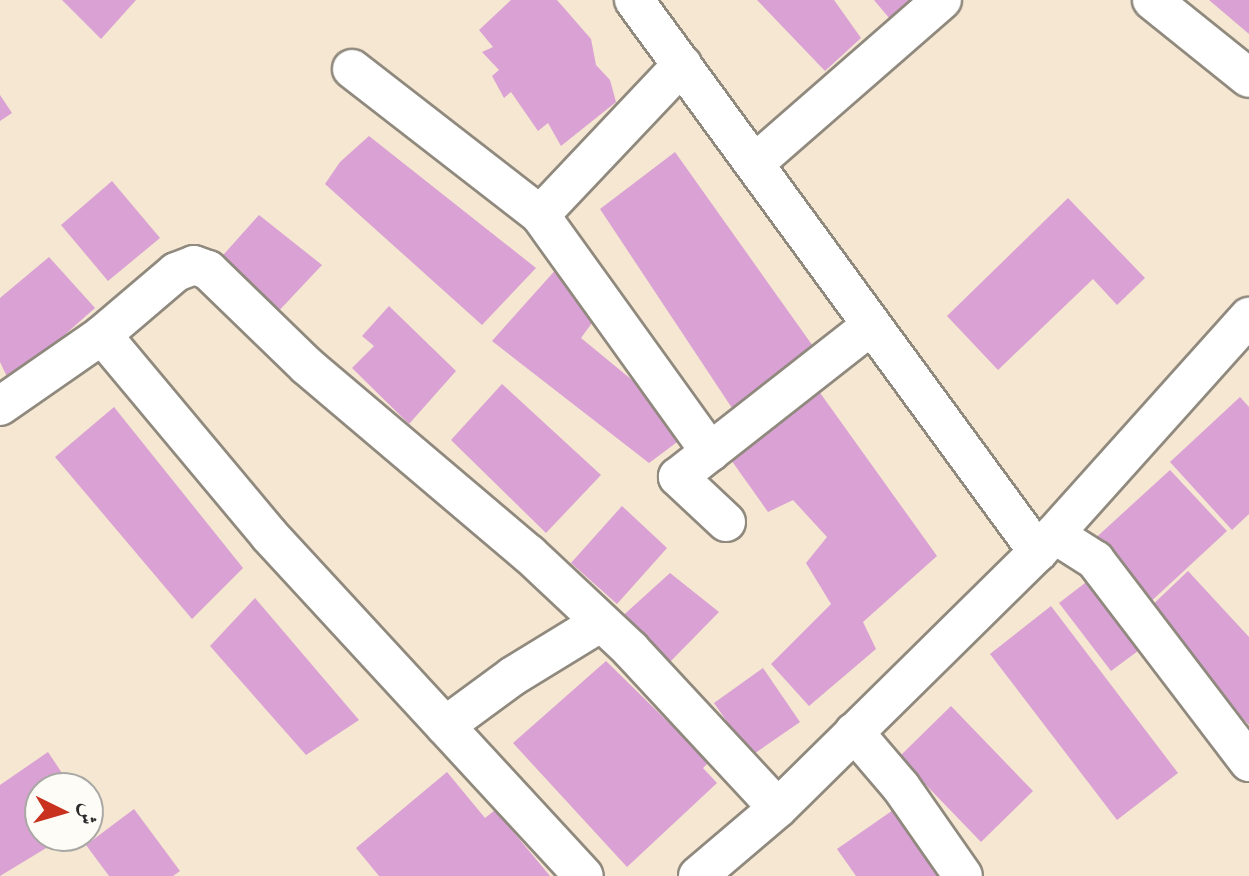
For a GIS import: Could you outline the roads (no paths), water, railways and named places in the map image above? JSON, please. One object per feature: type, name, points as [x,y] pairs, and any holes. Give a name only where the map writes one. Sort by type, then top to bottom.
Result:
[{"type":"street","points":[[634,0],[872,325],[1046,543],[1095,560],[1249,762]]},
{"type":"street","points":[[755,163],[942,0]]},
{"type":"street","points":[[1152,0],[1249,78]]},
{"type":"street","points":[[540,215],[682,65]]},
{"type":"street","points":[[352,69],[540,215],[710,452]]},
{"type":"street","points":[[0,406],[102,335],[186,266],[208,270],[307,366],[529,554],[601,622],[778,808]]},
{"type":"street","points":[[698,876],[778,808],[1046,543],[1249,317]]},
{"type":"street","points":[[726,522],[678,477],[872,325]]},
{"type":"street","points":[[102,335],[269,535],[584,876]]},
{"type":"street","points":[[445,726],[513,676],[601,622]]},
{"type":"street","points":[[854,732],[963,876]]}]
